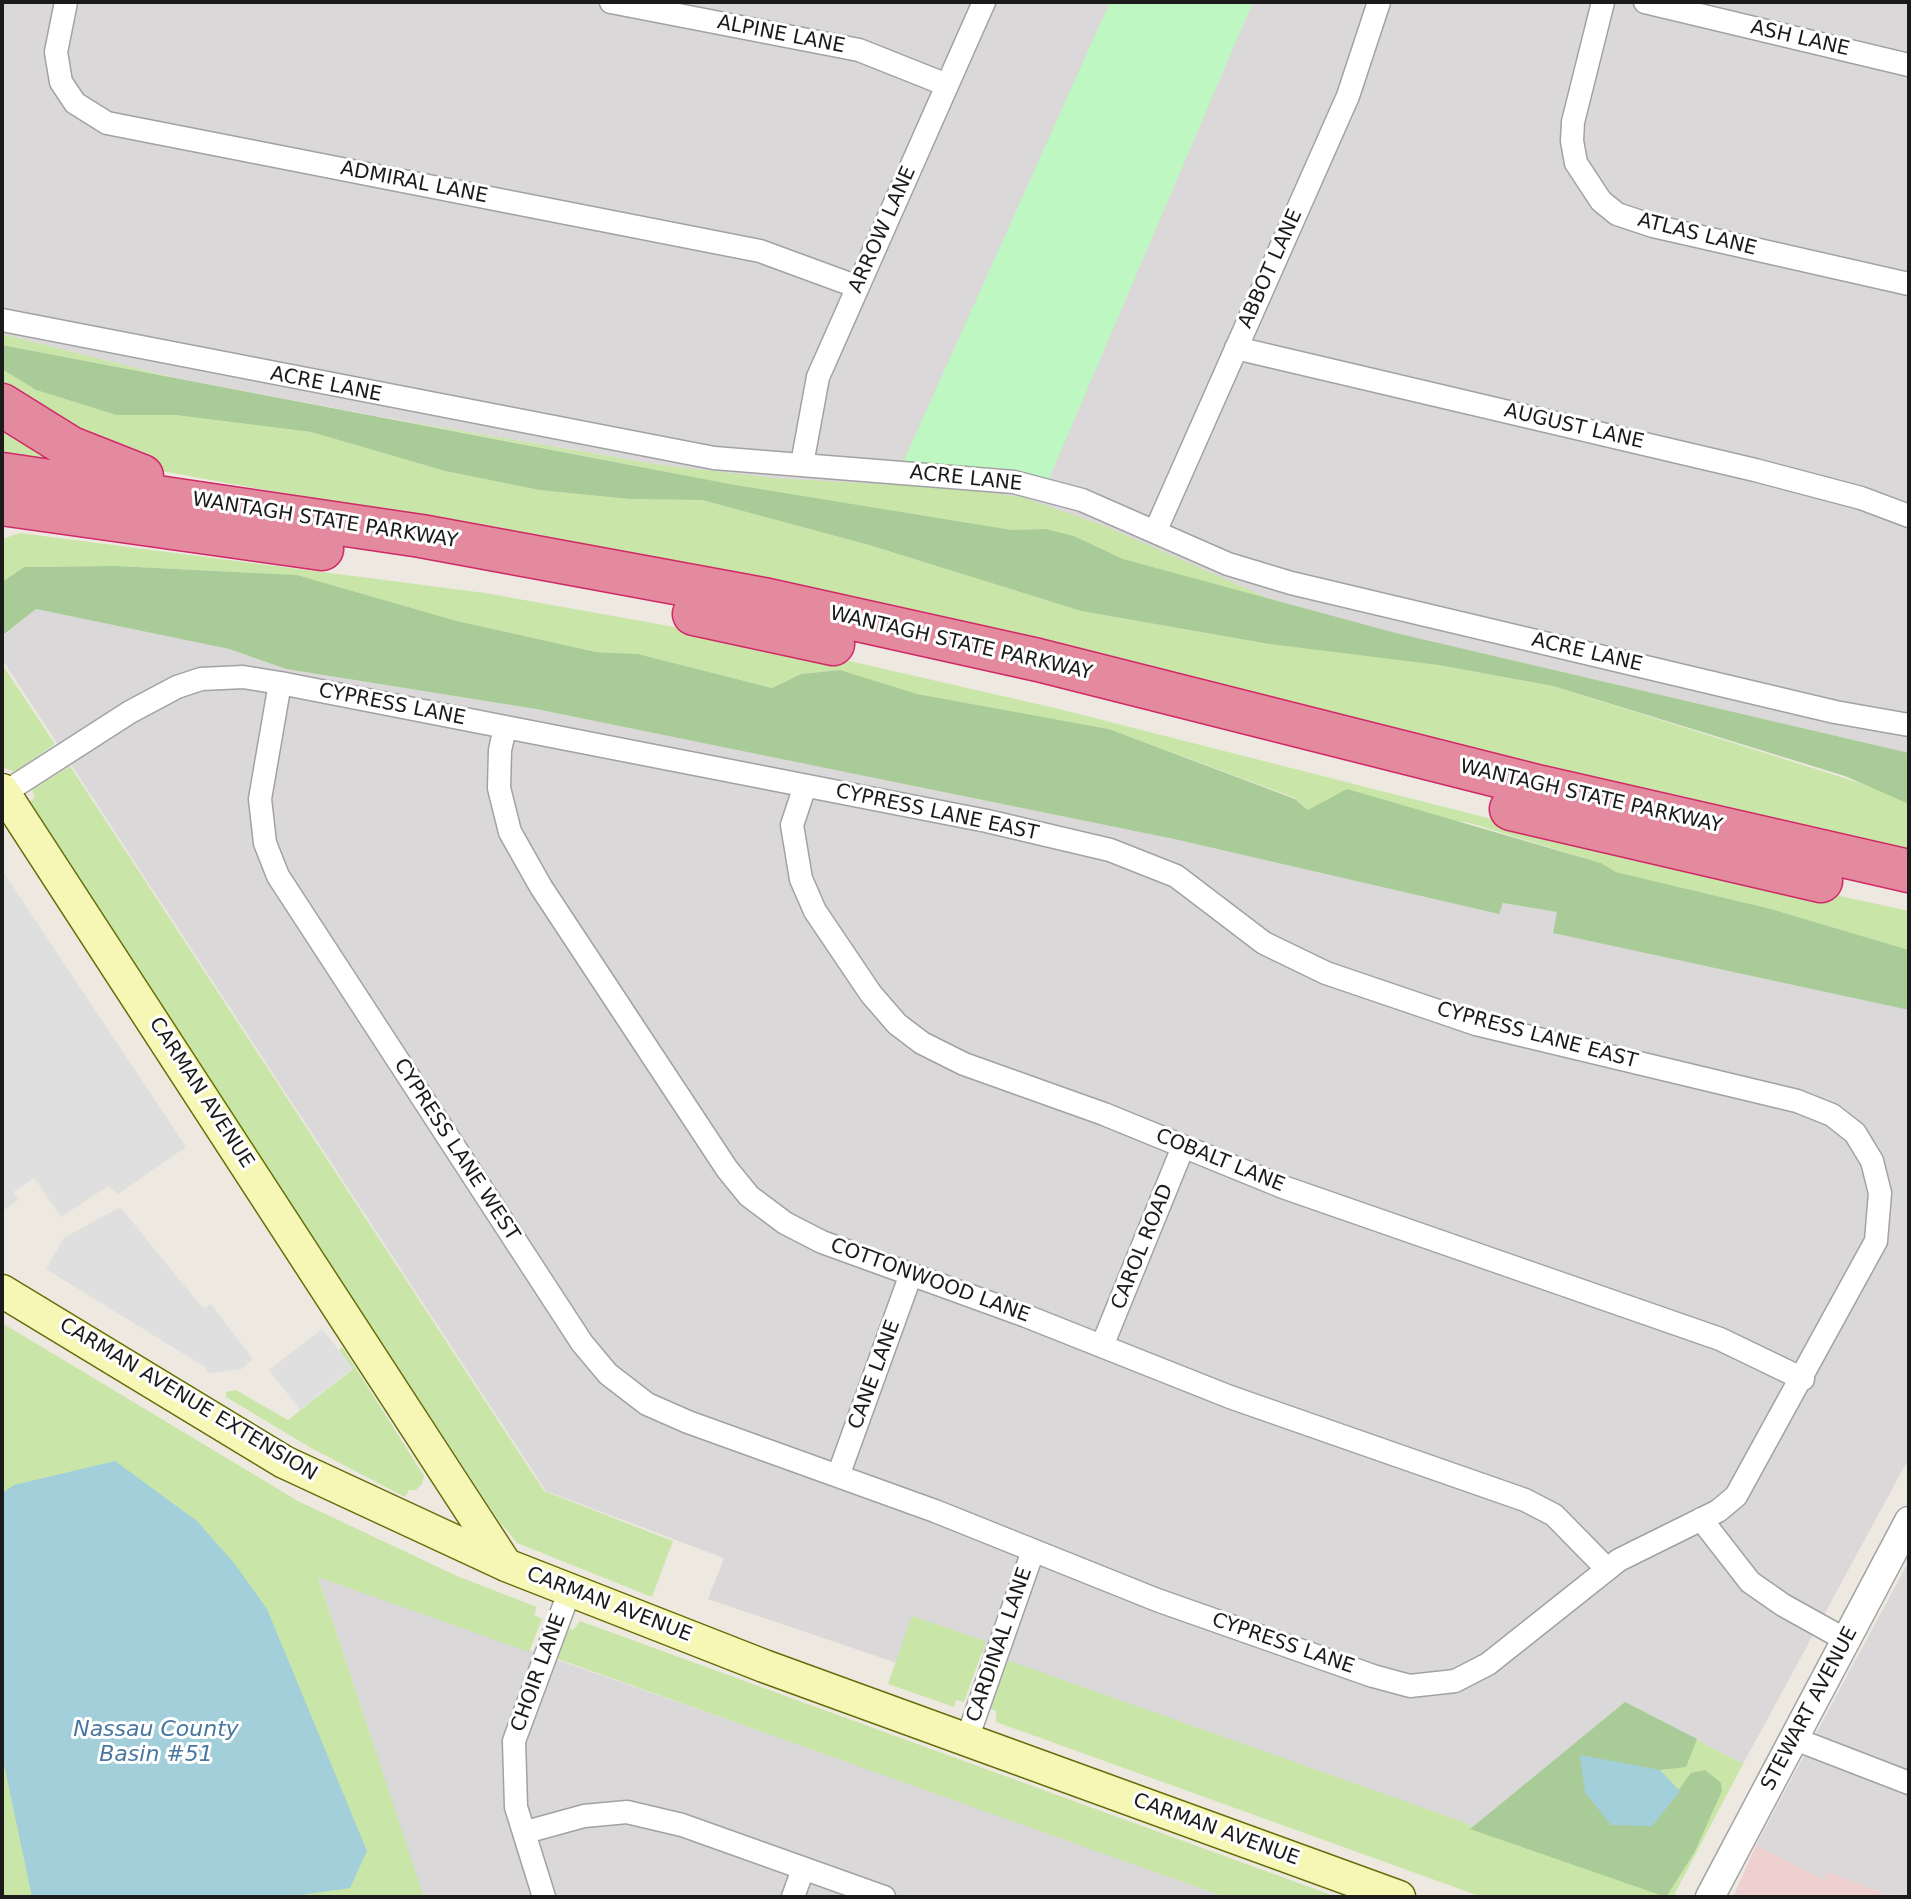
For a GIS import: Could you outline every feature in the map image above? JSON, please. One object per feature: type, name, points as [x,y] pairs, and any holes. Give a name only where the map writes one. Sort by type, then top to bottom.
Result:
[{"type":"highway","points":[[2,405],[45,433],[102,462],[242,507]]},
{"type":"highway","name":"WANTAGH STATE PARKWAY","points":[[2,474],[242,507],[534,555],[768,600],[1038,660],[1541,787],[1909,871]]},
{"type":"highway","name":"WANTAGH STATE PARKWAY","points":[[2,504],[420,565],[702,616],[1003,681],[1574,825],[1909,900]]},
{"type":"highway","points":[[2,526],[86,514]]},
{"type":"main road","name":"CARMAN AVENUE","points":[[3,791],[506,1565],[764,1666],[1399,1897]]},
{"type":"main road","name":"CARMAN AVENUE EXTENSION","points":[[2,1291],[284,1462],[506,1565]]},
{"type":"street","name":"ADMIRAL LANE","points":[[66,2],[56,52],[61,82],[75,103],[107,123],[760,251],[858,287]]},
{"type":"street","name":"ALPINE LANE","points":[[611,2],[859,50],[947,85]]},
{"type":"street","name":"ARROW LANE","points":[[802,464],[818,377],[984,2]]},
{"type":"street","name":"ABBOT LANE","points":[[1155,532],[1348,96],[1379,2]]},
{"type":"street","name":"ATLAS LANE","points":[[1603,2],[1573,122],[1572,141],[1576,163],[1601,201],[1617,214],[1653,226],[1909,284]]},
{"type":"street","name":"ASH LANE","points":[[1645,2],[1909,65]]},
{"type":"street","name":"ACRE LANE","points":[[2,320],[641,447],[714,458],[1014,482],[1082,500],[1228,564],[1291,583],[1835,712],[1909,725]]},
{"type":"street","name":"AUGUST LANE","points":[[1236,348],[1755,470],[1861,498],[1909,516]]},
{"type":"street","name":"CYPRESS LANE","points":[[3,791],[130,712],[177,687],[220,676],[280,683],[805,786]]},
{"type":"street","name":"CYPRESS LANE WEST","points":[[280,683],[260,799],[265,843],[278,876],[582,1343],[608,1374],[647,1404],[838,1476]]},
{"type":"street","name":"COTTONWOOD LANE","points":[[505,728],[500,750],[499,788],[510,832],[541,887],[727,1169],[749,1196],[785,1223],[822,1242],[1230,1397],[1525,1500],[1554,1515],[1607,1569]]},
{"type":"street","name":"COBALT LANE","points":[[805,786],[792,825],[801,879],[846,960],[897,1024],[922,1043],[964,1064],[1283,1187],[1720,1339],[1803,1379]]},
{"type":"street","name":"CYPRESS LANE EAST","points":[[805,786],[987,821],[1128,855],[1176,876],[1264,943],[1326,973],[1476,1024],[1797,1101],[1832,1115],[1855,1133],[1872,1161],[1880,1193],[1880,1224],[1876,1241],[1803,1379],[1736,1496],[1701,1519]]},
{"type":"street","name":"CAROL ROAD","points":[[1102,1346],[1183,1147]]},
{"type":"street","name":"CANE LANE","points":[[838,1476],[911,1274]]},
{"type":"street","name":"CYPRESS LANE","points":[[838,1476],[1157,1600],[1410,1686],[1455,1681],[1488,1664],[1607,1569],[1701,1519]]},
{"type":"street","points":[[1701,1519],[1750,1582],[1783,1605],[1846,1640]]},
{"type":"street","name":"STEWART AVENUE","points":[[1710,1897],[1846,1640],[1902,1550],[1909,1521]]},
{"type":"street","name":"CARDINAL LANE","points":[[967,1739],[1033,1551]]},
{"type":"street","name":"CHOIR LANE","points":[[544,1897],[514,1790],[514,1741],[570,1590]]},
{"type":"street","points":[[1795,1739],[1909,1783]]},
{"type":"street","points":[[526,1832],[584,1816],[627,1812],[682,1825],[884,1897]]},
{"type":"street","points":[[793,1897],[803,1869]]},
{"type":"shaded area","points":[[2,2],[1909,2],[1909,753],[1396,633],[1123,559],[1074,536],[1046,529],[1012,530],[382,417],[176,378],[2,334]]},
{"type":"shaded area","points":[[36,609],[229,649],[286,669],[536,709],[1174,839],[1499,914],[1503,903],[1558,912],[1554,933],[1909,1010],[1909,1458],[1743,1764],[1625,1702],[1470,1829],[911,1627],[897,1663],[708,1599],[724,1558],[546,1491],[2,659],[2,637]]},
{"type":"shaded area","points":[[2,870],[186,1147],[118,1194],[108,1186],[61,1217],[34,1178],[13,1192],[18,1200],[2,1212]]},
{"type":"shaded area","points":[[120,1207],[201,1306],[206,1308],[211,1304],[253,1359],[242,1369],[208,1373],[205,1367],[46,1269],[64,1238]]},
{"type":"shaded area","points":[[322,1329],[353,1368],[300,1410],[269,1370]]},
{"type":"shaded area","points":[[1909,1561],[1909,1897],[1895,1897],[1828,1872],[1825,1881],[1756,1845]]},
{"type":"shaded area","points":[[318,1576],[1233,1897],[423,1897]]},
{"type":"shaded area","points":[[1756,1845],[1825,1880],[1828,1872],[1895,1897],[1733,1897]]},
{"type":"green space","points":[[1110,2],[1253,2],[1046,486],[901,467]]},
{"type":"green space","points":[[2,334],[176,378],[2,345]]},
{"type":"green space","points":[[2,345],[730,484],[1012,530],[1046,529],[1074,536],[1123,559],[1396,633],[1909,753],[1909,804],[1845,776],[1553,686],[1438,665],[1269,644],[1081,611],[869,545],[702,500],[629,499],[539,490],[445,471],[311,432],[175,415],[116,415],[36,390],[2,369]]},
{"type":"green space","points":[[2,369],[36,390],[116,415],[175,415],[311,432],[445,471],[539,490],[629,499],[702,500],[869,545],[1081,611],[1269,644],[1438,665],[1553,686],[1879,789],[1909,804],[1909,858],[282,493],[162,471],[2,394]]},
{"type":"green space","points":[[382,417],[661,465],[773,478],[962,489],[1021,497],[1105,526],[1270,599],[1123,559],[1074,536],[1046,529],[1012,530],[730,484]]},
{"type":"green space","points":[[2,421],[49,452],[47,460],[2,461]]},
{"type":"green space","points":[[20,533],[485,593],[797,649],[1059,709],[1527,828],[1909,911],[1909,950],[1771,909],[1616,872],[1601,863],[1466,822],[1308,810],[1295,798],[1109,729],[916,694],[840,670],[801,674],[772,688],[638,654],[596,652],[457,621],[297,575],[116,566],[24,567],[2,582],[2,539]]},
{"type":"green space","points":[[116,566],[297,575],[457,621],[596,652],[638,654],[772,688],[801,674],[840,670],[917,694],[1109,729],[1295,799],[1308,810],[1347,789],[1601,863],[1616,872],[1771,909],[1909,950],[1909,1010],[1553,933],[1557,912],[1503,903],[1499,914],[1174,839],[536,709],[286,669],[229,649],[36,609],[2,636],[2,582],[24,567]]},
{"type":"green space","points":[[2,664],[55,744],[15,772],[2,767]]},
{"type":"green space","points":[[70,766],[544,1491],[673,1541],[652,1597],[517,1543],[499,1521],[27,804],[35,797],[32,790]]},
{"type":"green space","name":"Nassau County Basin #51","points":[[2,1323],[298,1501],[457,1576],[537,1607],[534,1615],[542,1619],[529,1652],[318,1577],[424,1897],[2,1897]]},
{"type":"green space","points":[[343,1348],[424,1476],[422,1484],[416,1490],[409,1490],[405,1497],[311,1448],[226,1397],[226,1392],[236,1390],[288,1420],[353,1369],[339,1350]]},
{"type":"green space","points":[[912,1616],[986,1641],[964,1702],[956,1700],[954,1707],[888,1684]]},
{"type":"green space","points":[[580,1621],[1337,1897],[1225,1897],[555,1658],[566,1627],[573,1630]]},
{"type":"green space","points":[[1007,1660],[1469,1824],[1471,1829],[1625,1702],[1743,1764],[1673,1897],[1482,1897],[996,1722],[996,1711],[989,1708]]},
{"type":"green space","points":[[1625,1702],[1697,1739],[1686,1767],[1660,1770],[1652,1826],[1691,1773],[1705,1770],[1721,1783],[1722,1791],[1694,1853],[1666,1897],[1470,1829]]},
{"type":"water","name":"Nassau County Basin #51","points":[[115,1461],[197,1521],[234,1563],[267,1609],[367,1851],[350,1888],[287,1897],[32,1897],[2,1755],[2,1493],[14,1485]]},
{"type":"water","points":[[1580,1755],[1660,1770],[1680,1791],[1652,1826],[1611,1825],[1585,1792]]}]
